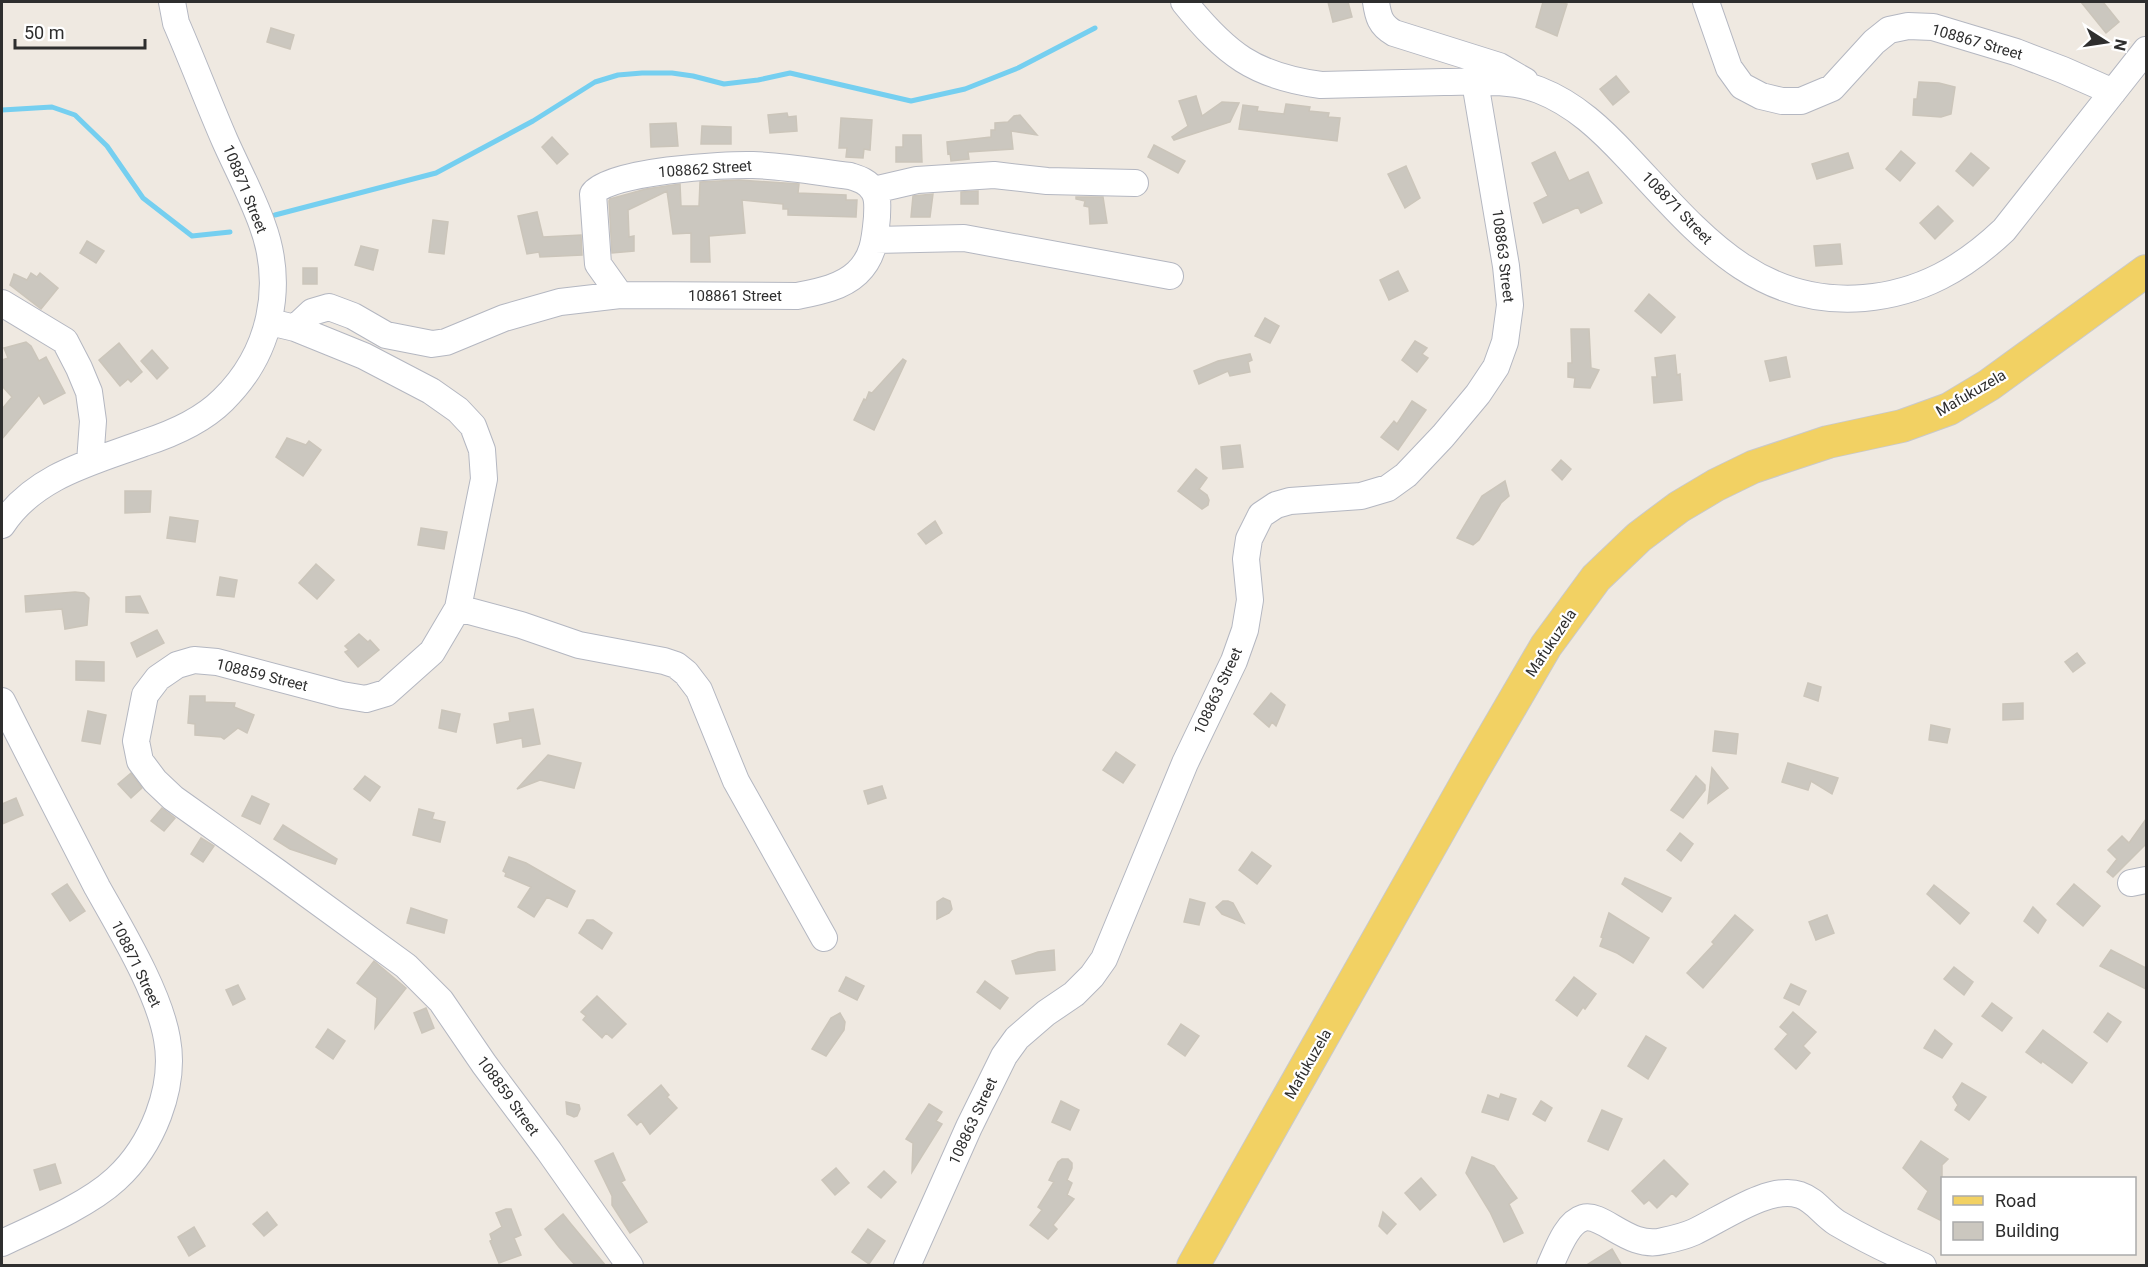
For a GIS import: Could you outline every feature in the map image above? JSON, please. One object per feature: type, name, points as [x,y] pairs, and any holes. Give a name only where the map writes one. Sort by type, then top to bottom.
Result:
[{"type":"main road","name":"Mafukuzela","points":[[1193,1266],[1546,646],[1596,578],[1639,537],[1679,507],[1716,485],[1754,467],[1828,442],[1902,426],[1948,409],[2008,372],[2146,271]]},
{"type":"street","name":"108871 Street","points":[[2,525],[22,500],[41,485],[90,462],[165,436],[201,417],[223,401],[254,360],[270,322],[273,295],[271,266],[263,225],[180,33],[172,2]]},
{"type":"street","name":"108871 Street","points":[[1184,2],[1204,27],[1226,48],[1248,64],[1278,76],[1321,85],[1475,82],[1513,84],[1538,89],[1582,113],[1604,133],[1703,238],[1742,268],[1762,279],[1792,290],[1822,297],[1849,299],[1887,296],[1914,288],[1950,272],[1980,253],[2004,230],[2146,50]]},
{"type":"street","points":[[1376,2],[1379,18],[1385,28],[1394,33],[1499,66],[1538,89]]},
{"type":"street","name":"108867 Street","points":[[1706,2],[1729,68],[1742,86],[1761,96],[1782,101],[1801,101],[1832,88],[1874,42],[1889,30],[1908,26],[1933,27],[2016,52],[2113,92]]},
{"type":"street","name":"108863 Street","points":[[907,1266],[969,1127],[1004,1056],[1017,1038],[1046,1013],[1074,994],[1092,976],[1104,959],[1185,763],[1242,640],[1250,600],[1246,559],[1249,539],[1261,515],[1276,505],[1290,501],[1361,496],[1388,488],[1406,475],[1443,436],[1496,368],[1505,342],[1510,305],[1490,164],[1475,82]]},
{"type":"street","name":"108862 Street","points":[[620,296],[598,264],[596,250],[593,194],[596,189],[606,184],[644,174],[709,166],[752,165],[849,176],[862,180],[874,190]]},
{"type":"street","points":[[1135,183],[1047,181],[994,175],[917,180],[874,190],[878,200],[875,240],[964,238],[1170,276]]},
{"type":"street","name":"108861 Street","points":[[295,328],[312,312],[328,307],[353,316],[386,335],[432,344],[446,342],[504,318],[560,302],[620,296],[796,296],[824,290],[856,274],[870,257],[875,240]]},
{"type":"street","points":[[2,303],[65,341],[89,392],[93,421],[90,462]]},
{"type":"street","name":"108859 Street","points":[[270,322],[295,328],[364,357],[431,391],[459,410],[473,426],[482,450],[484,479],[458,608],[432,652],[386,693],[366,699],[342,695],[217,662],[194,660],[177,665],[158,678],[145,695],[136,741],[140,761],[155,781],[173,798],[406,966],[441,1000],[484,1064],[630,1266]]},
{"type":"street","points":[[458,608],[521,624],[579,645],[664,661],[686,672],[699,690],[736,781],[824,938]]},
{"type":"street","name":"108871 Street","points":[[2,701],[146,979],[167,1038],[169,1058],[167,1082],[152,1130],[141,1151],[116,1179],[81,1203],[2,1244]]},
{"type":"street","points":[[1550,1266],[1569,1228],[1584,1217],[1596,1218],[1622,1234],[1637,1240],[1661,1242],[1692,1233],[1768,1196],[1786,1193],[1799,1195],[1814,1202],[1834,1221],[1889,1252],[1923,1266]]},
{"type":"building","points":[[1328,2],[1348,2],[1352,17],[1333,22]]},
{"type":"building","points":[[1543,2],[1567,4],[1557,36],[1536,27]]},
{"type":"building","points":[[2081,2],[2103,2],[2119,22],[2106,33]]},
{"type":"building","points":[[271,28],[294,35],[290,49],[267,42]]},
{"type":"building","points":[[1616,76],[1629,92],[1613,105],[1600,89]]},
{"type":"building","points":[[1919,82],[1955,87],[1951,114],[1941,117],[1913,115],[1914,99],[1917,99]]},
{"type":"building","points":[[1196,96],[1202,116],[1222,102],[1239,103],[1230,122],[1174,140],[1172,137],[1188,126],[1179,101]]},
{"type":"building","points":[[1286,104],[1310,107],[1309,111],[1329,113],[1328,117],[1340,118],[1337,141],[1239,129],[1243,105],[1258,107],[1257,111],[1284,114]]},
{"type":"building","points":[[787,113],[788,117],[796,116],[797,131],[770,133],[768,115]]},
{"type":"building","points":[[1020,115],[1037,135],[1011,131],[1013,149],[968,152],[969,159],[951,161],[947,142],[991,137],[991,130],[995,130],[995,123],[1008,122],[1014,116]]},
{"type":"building","points":[[841,118],[872,120],[870,150],[864,149],[863,158],[846,157],[847,148],[839,148]]},
{"type":"building","points":[[676,123],[678,146],[651,147],[650,124]]},
{"type":"building","points":[[702,126],[731,127],[731,144],[701,144]]},
{"type":"building","points":[[903,135],[921,135],[922,162],[896,162],[896,147],[903,147]]},
{"type":"building","points":[[552,137],[568,154],[557,164],[542,147]]},
{"type":"building","points":[[1154,145],[1185,161],[1178,173],[1148,157]]},
{"type":"building","points":[[1901,151],[1915,163],[1900,181],[1886,169]]},
{"type":"building","points":[[1555,152],[1569,181],[1588,172],[1602,203],[1581,213],[1578,207],[1543,223],[1534,203],[1548,196],[1532,163]]},
{"type":"building","points":[[1848,153],[1853,168],[1817,179],[1812,164]]},
{"type":"building","points":[[1971,153],[1989,168],[1973,186],[1956,171]]},
{"type":"building","points":[[1406,166],[1420,198],[1405,208],[1388,174]]},
{"type":"building","points":[[739,180],[799,184],[798,193],[846,195],[846,200],[857,200],[856,217],[788,215],[788,209],[783,209],[783,204],[742,200],[745,233],[709,236],[710,262],[691,262],[691,233],[673,234],[667,191],[628,210],[629,237],[634,236],[634,251],[612,253],[610,199],[646,189],[680,184],[681,206],[699,206],[700,182]]},
{"type":"building","points":[[978,191],[978,204],[961,204],[961,192]]},
{"type":"building","points":[[933,194],[930,217],[911,217],[913,196]]},
{"type":"building","points":[[1076,197],[1103,197],[1107,223],[1090,224],[1089,207],[1084,206],[1085,201],[1076,199]]},
{"type":"building","points":[[1938,206],[1953,221],[1935,239],[1920,223]]},
{"type":"building","points":[[537,212],[543,237],[581,235],[582,255],[540,257],[539,252],[527,254],[518,216]]},
{"type":"building","points":[[433,220],[448,222],[444,254],[429,252]]},
{"type":"building","points":[[87,241],[104,251],[96,263],[80,253]]},
{"type":"building","points":[[1840,244],[1842,264],[1816,266],[1814,246]]},
{"type":"building","points":[[361,246],[378,250],[373,270],[355,265]]},
{"type":"building","points":[[303,268],[317,268],[317,284],[303,284]]},
{"type":"building","points":[[1398,271],[1408,291],[1389,300],[1380,280]]},
{"type":"building","points":[[31,273],[37,277],[40,273],[58,288],[41,309],[10,285],[14,274],[27,280]]},
{"type":"building","points":[[1649,294],[1675,317],[1661,333],[1635,311]]},
{"type":"building","points":[[1265,318],[1279,326],[1270,343],[1255,336]]},
{"type":"building","points":[[1571,329],[1589,329],[1591,368],[1599,370],[1590,388],[1574,387],[1575,378],[1568,377],[1568,363],[1572,363]]},
{"type":"building","points":[[1415,341],[1427,348],[1422,354],[1428,358],[1417,372],[1402,360]]},
{"type":"building","points":[[26,342],[31,346],[39,361],[46,357],[65,393],[44,404],[39,395],[2,439],[2,409],[12,397],[2,386],[2,360],[8,358],[4,348]]},
{"type":"building","points":[[119,343],[142,372],[131,382],[128,379],[120,386],[99,360]]},
{"type":"building","points":[[152,350],[168,368],[157,379],[141,361]]},
{"type":"building","points":[[1250,354],[1252,360],[1248,362],[1250,372],[1230,376],[1228,371],[1199,384],[1194,371],[1218,361]]},
{"type":"building","points":[[1675,355],[1677,375],[1680,374],[1682,400],[1654,403],[1652,377],[1657,377],[1655,358]]},
{"type":"building","points":[[1786,357],[1790,377],[1770,381],[1765,361]]},
{"type":"building","points":[[903,359],[906,361],[874,430],[854,420],[869,392],[872,393]]},
{"type":"building","points":[[1412,401],[1426,410],[1398,450],[1381,437],[1394,421],[1397,424]]},
{"type":"building","points":[[287,438],[306,445],[309,441],[321,450],[303,476],[276,457]]},
{"type":"building","points":[[1240,445],[1243,467],[1223,469],[1221,447]]},
{"type":"building","points":[[1561,460],[1571,469],[1562,480],[1552,470]]},
{"type":"building","points":[[1196,469],[1207,478],[1199,489],[1207,495],[1209,500],[1208,505],[1202,509],[1178,491]]},
{"type":"building","points":[[1505,481],[1509,496],[1501,503],[1479,540],[1473,545],[1457,538],[1482,496]]},
{"type":"building","points":[[125,491],[151,491],[150,512],[125,513]]},
{"type":"building","points":[[170,517],[198,521],[195,542],[167,538]]},
{"type":"building","points":[[935,521],[942,533],[926,544],[918,534]]},
{"type":"building","points":[[421,528],[447,532],[444,549],[418,545]]},
{"type":"building","points":[[316,564],[334,580],[317,599],[299,583]]},
{"type":"building","points":[[220,577],[237,580],[234,597],[217,595]]},
{"type":"building","points":[[84,593],[89,598],[87,625],[65,629],[62,609],[26,612],[25,596]]},
{"type":"building","points":[[140,596],[148,613],[126,612],[126,597]]},
{"type":"building","points":[[157,630],[164,643],[137,657],[131,643]]},
{"type":"building","points":[[359,634],[368,642],[370,640],[379,650],[358,667],[345,652],[349,650],[345,646]]},
{"type":"building","points":[[2077,653],[2085,663],[2073,672],[2065,662]]},
{"type":"building","points":[[76,661],[104,662],[104,681],[76,680]]},
{"type":"building","points":[[1808,683],[1821,687],[1818,701],[1804,696]]},
{"type":"building","points":[[1271,693],[1285,705],[1276,726],[1272,722],[1269,727],[1254,714]]},
{"type":"building","points":[[190,696],[205,696],[205,702],[235,703],[234,707],[254,715],[247,733],[238,728],[224,739],[195,735],[195,724],[188,723]]},
{"type":"building","points":[[2023,703],[2023,719],[2003,720],[2003,704]]},
{"type":"building","points":[[533,709],[540,744],[523,747],[522,738],[497,743],[494,724],[510,721],[509,713]]},
{"type":"building","points":[[442,710],[460,714],[456,732],[439,728]]},
{"type":"building","points":[[88,711],[106,715],[100,744],[82,741]]},
{"type":"building","points":[[1931,725],[1950,729],[1947,743],[1929,740]]},
{"type":"building","points":[[1715,731],[1738,734],[1736,754],[1713,751]]},
{"type":"building","points":[[1116,752],[1135,765],[1123,783],[1103,770]]},
{"type":"building","points":[[548,755],[581,763],[574,788],[540,780],[517,789]]},
{"type":"building","points":[[1788,763],[1838,778],[1832,794],[1811,781],[1808,790],[1782,782]]},
{"type":"building","points":[[1712,768],[1728,788],[1708,803]]},
{"type":"building","points":[[131,773],[142,788],[131,798],[118,784]]},
{"type":"building","points":[[365,776],[380,787],[370,801],[354,789]]},
{"type":"building","points":[[1696,776],[1705,785],[1705,790],[1683,818],[1671,810]]},
{"type":"building","points":[[882,786],[886,798],[868,804],[864,791]]},
{"type":"building","points":[[252,796],[269,804],[260,824],[242,816]]},
{"type":"building","points":[[16,798],[23,815],[2,824],[2,804]]},
{"type":"building","points":[[162,808],[175,818],[164,831],[151,821]]},
{"type":"building","points":[[419,809],[434,813],[432,819],[445,822],[440,842],[413,835]]},
{"type":"building","points":[[2146,819],[2146,844],[2113,877],[2107,872],[2117,859],[2108,850],[2122,836],[2129,843]]},
{"type":"building","points":[[283,825],[337,859],[335,864],[290,849],[274,839]]},
{"type":"building","points":[[1680,833],[1693,844],[1681,861],[1667,850]]},
{"type":"building","points":[[201,838],[214,846],[203,862],[191,854]]},
{"type":"building","points":[[1252,852],[1271,866],[1257,884],[1239,870]]},
{"type":"building","points":[[509,857],[526,863],[575,891],[567,907],[547,897],[534,917],[518,907],[531,887],[505,876],[506,873],[503,871]]},
{"type":"building","points":[[1625,878],[1671,898],[1662,912],[1622,884]]},
{"type":"building","points":[[67,884],[85,911],[70,921],[52,894]]},
{"type":"building","points":[[2074,884],[2100,906],[2083,926],[2057,904]]},
{"type":"building","points":[[1934,885],[1969,913],[1960,924],[1927,894]]},
{"type":"building","points":[[943,898],[950,901],[952,909],[937,919],[937,902]]},
{"type":"building","points":[[1190,899],[1205,903],[1199,925],[1184,922]]},
{"type":"building","points":[[1223,901],[1233,903],[1244,923],[1222,914],[1216,907]]},
{"type":"building","points":[[2033,907],[2046,920],[2038,933],[2024,921]]},
{"type":"building","points":[[411,908],[447,920],[444,933],[407,923]]},
{"type":"building","points":[[1609,913],[1649,938],[1633,963],[1600,946]]},
{"type":"building","points":[[1735,915],[1753,930],[1703,988],[1687,973],[1714,944],[1712,942]]},
{"type":"building","points":[[1827,915],[1834,933],[1816,940],[1809,922]]},
{"type":"building","points":[[587,920],[593,920],[612,933],[602,949],[579,933]]},
{"type":"building","points":[[1054,950],[1055,970],[1016,974],[1012,961],[1038,952]]},
{"type":"building","points":[[2111,950],[2146,968],[2146,989],[2100,966]]},
{"type":"building","points":[[374,961],[406,988],[375,1028],[377,998],[357,983]]},
{"type":"building","points":[[1954,967],[1973,982],[1964,995],[1944,979]]},
{"type":"building","points":[[846,977],[864,986],[857,1000],[839,991]]},
{"type":"building","points":[[1574,977],[1596,994],[1577,1016],[1556,1000]]},
{"type":"building","points":[[985,981],[1008,998],[1000,1009],[977,992]]},
{"type":"building","points":[[1791,984],[1806,991],[1799,1005],[1784,998]]},
{"type":"building","points":[[238,985],[245,999],[233,1005],[226,990]]},
{"type":"building","points":[[597,996],[626,1024],[612,1038],[606,1033],[602,1038],[583,1020],[586,1016],[581,1012]]},
{"type":"building","points":[[1992,1003],[2012,1018],[2002,1031],[1982,1016]]},
{"type":"building","points":[[426,1008],[434,1028],[422,1033],[414,1013]]},
{"type":"building","points":[[1793,1012],[1816,1032],[1803,1046],[1810,1053],[1796,1069],[1775,1049],[1788,1034],[1780,1027]]},
{"type":"building","points":[[840,1013],[845,1022],[844,1030],[826,1056],[812,1049],[831,1018]]},
{"type":"building","points":[[2108,1013],[2121,1022],[2107,1042],[2094,1032]]},
{"type":"building","points":[[1181,1024],[1199,1036],[1185,1056],[1168,1044]]},
{"type":"building","points":[[328,1029],[345,1041],[333,1059],[316,1047]]},
{"type":"building","points":[[1935,1030],[1952,1044],[1942,1058],[1924,1048]]},
{"type":"building","points":[[2043,1030],[2087,1063],[2072,1083],[2026,1052]]},
{"type":"building","points":[[1646,1036],[1666,1048],[1648,1079],[1628,1066]]},
{"type":"building","points":[[1962,1083],[1986,1097],[1969,1120],[1955,1110],[1958,1105],[1953,1097]]},
{"type":"building","points":[[661,1085],[669,1095],[667,1097],[677,1108],[650,1134],[641,1121],[637,1125],[628,1115]]},
{"type":"building","points":[[1501,1094],[1516,1099],[1508,1120],[1482,1112],[1488,1095],[1499,1099]]},
{"type":"building","points":[[1061,1101],[1079,1110],[1070,1130],[1052,1122]]},
{"type":"building","points":[[1541,1101],[1552,1108],[1545,1121],[1533,1114]]},
{"type":"building","points":[[566,1102],[579,1105],[577,1116],[567,1114]]},
{"type":"building","points":[[929,1104],[942,1112],[936,1121],[942,1124],[912,1172],[913,1143],[906,1139]]},
{"type":"building","points":[[1602,1110],[1622,1119],[1608,1150],[1588,1141]]},
{"type":"building","points":[[1921,1141],[1948,1159],[1942,1165],[1941,1220],[1918,1209],[1928,1191],[1903,1168]]},
{"type":"building","points":[[613,1153],[625,1180],[621,1182],[647,1222],[630,1233],[612,1205],[612,1196],[595,1161]]},
{"type":"building","points":[[1472,1157],[1494,1166],[1517,1198],[1509,1204],[1523,1233],[1504,1242],[1490,1212],[1466,1173]]},
{"type":"building","points":[[1068,1159],[1072,1163],[1067,1180],[1072,1183],[1067,1195],[1074,1199],[1053,1225],[1057,1229],[1048,1239],[1030,1225],[1042,1210],[1038,1207],[1054,1182],[1049,1180],[1058,1162]]},
{"type":"building","points":[[1664,1160],[1688,1184],[1676,1197],[1672,1193],[1657,1208],[1649,1200],[1644,1204],[1632,1191]]},
{"type":"building","points":[[55,1164],[61,1183],[40,1190],[34,1170]]},
{"type":"building","points":[[836,1168],[849,1183],[835,1195],[822,1180]]},
{"type":"building","points":[[884,1171],[896,1182],[881,1198],[868,1187]]},
{"type":"building","points":[[1421,1178],[1436,1195],[1420,1210],[1405,1193]]},
{"type":"building","points":[[511,1209],[521,1235],[514,1238],[521,1255],[499,1263],[490,1241],[492,1240],[490,1234],[502,1227],[496,1213]]},
{"type":"building","points":[[267,1212],[277,1225],[264,1236],[253,1224]]},
{"type":"building","points":[[1383,1212],[1396,1224],[1387,1234],[1379,1226]]},
{"type":"building","points":[[563,1214],[606,1266],[576,1266],[559,1247],[545,1229]]},
{"type":"building","points":[[194,1227],[205,1246],[189,1256],[178,1237]]},
{"type":"building","points":[[868,1229],[885,1241],[869,1264],[852,1252]]},
{"type":"building","points":[[1612,1249],[1622,1266],[1585,1266]]},
{"type":"waterway","points":[[275,215],[436,173],[533,121],[595,82],[618,75],[672,73],[724,84],[790,73],[911,101],[965,89],[1018,68],[1095,28]]},
{"type":"waterway","points":[[2,110],[52,107],[75,115],[107,146],[143,198],[192,236],[230,232]]}]
